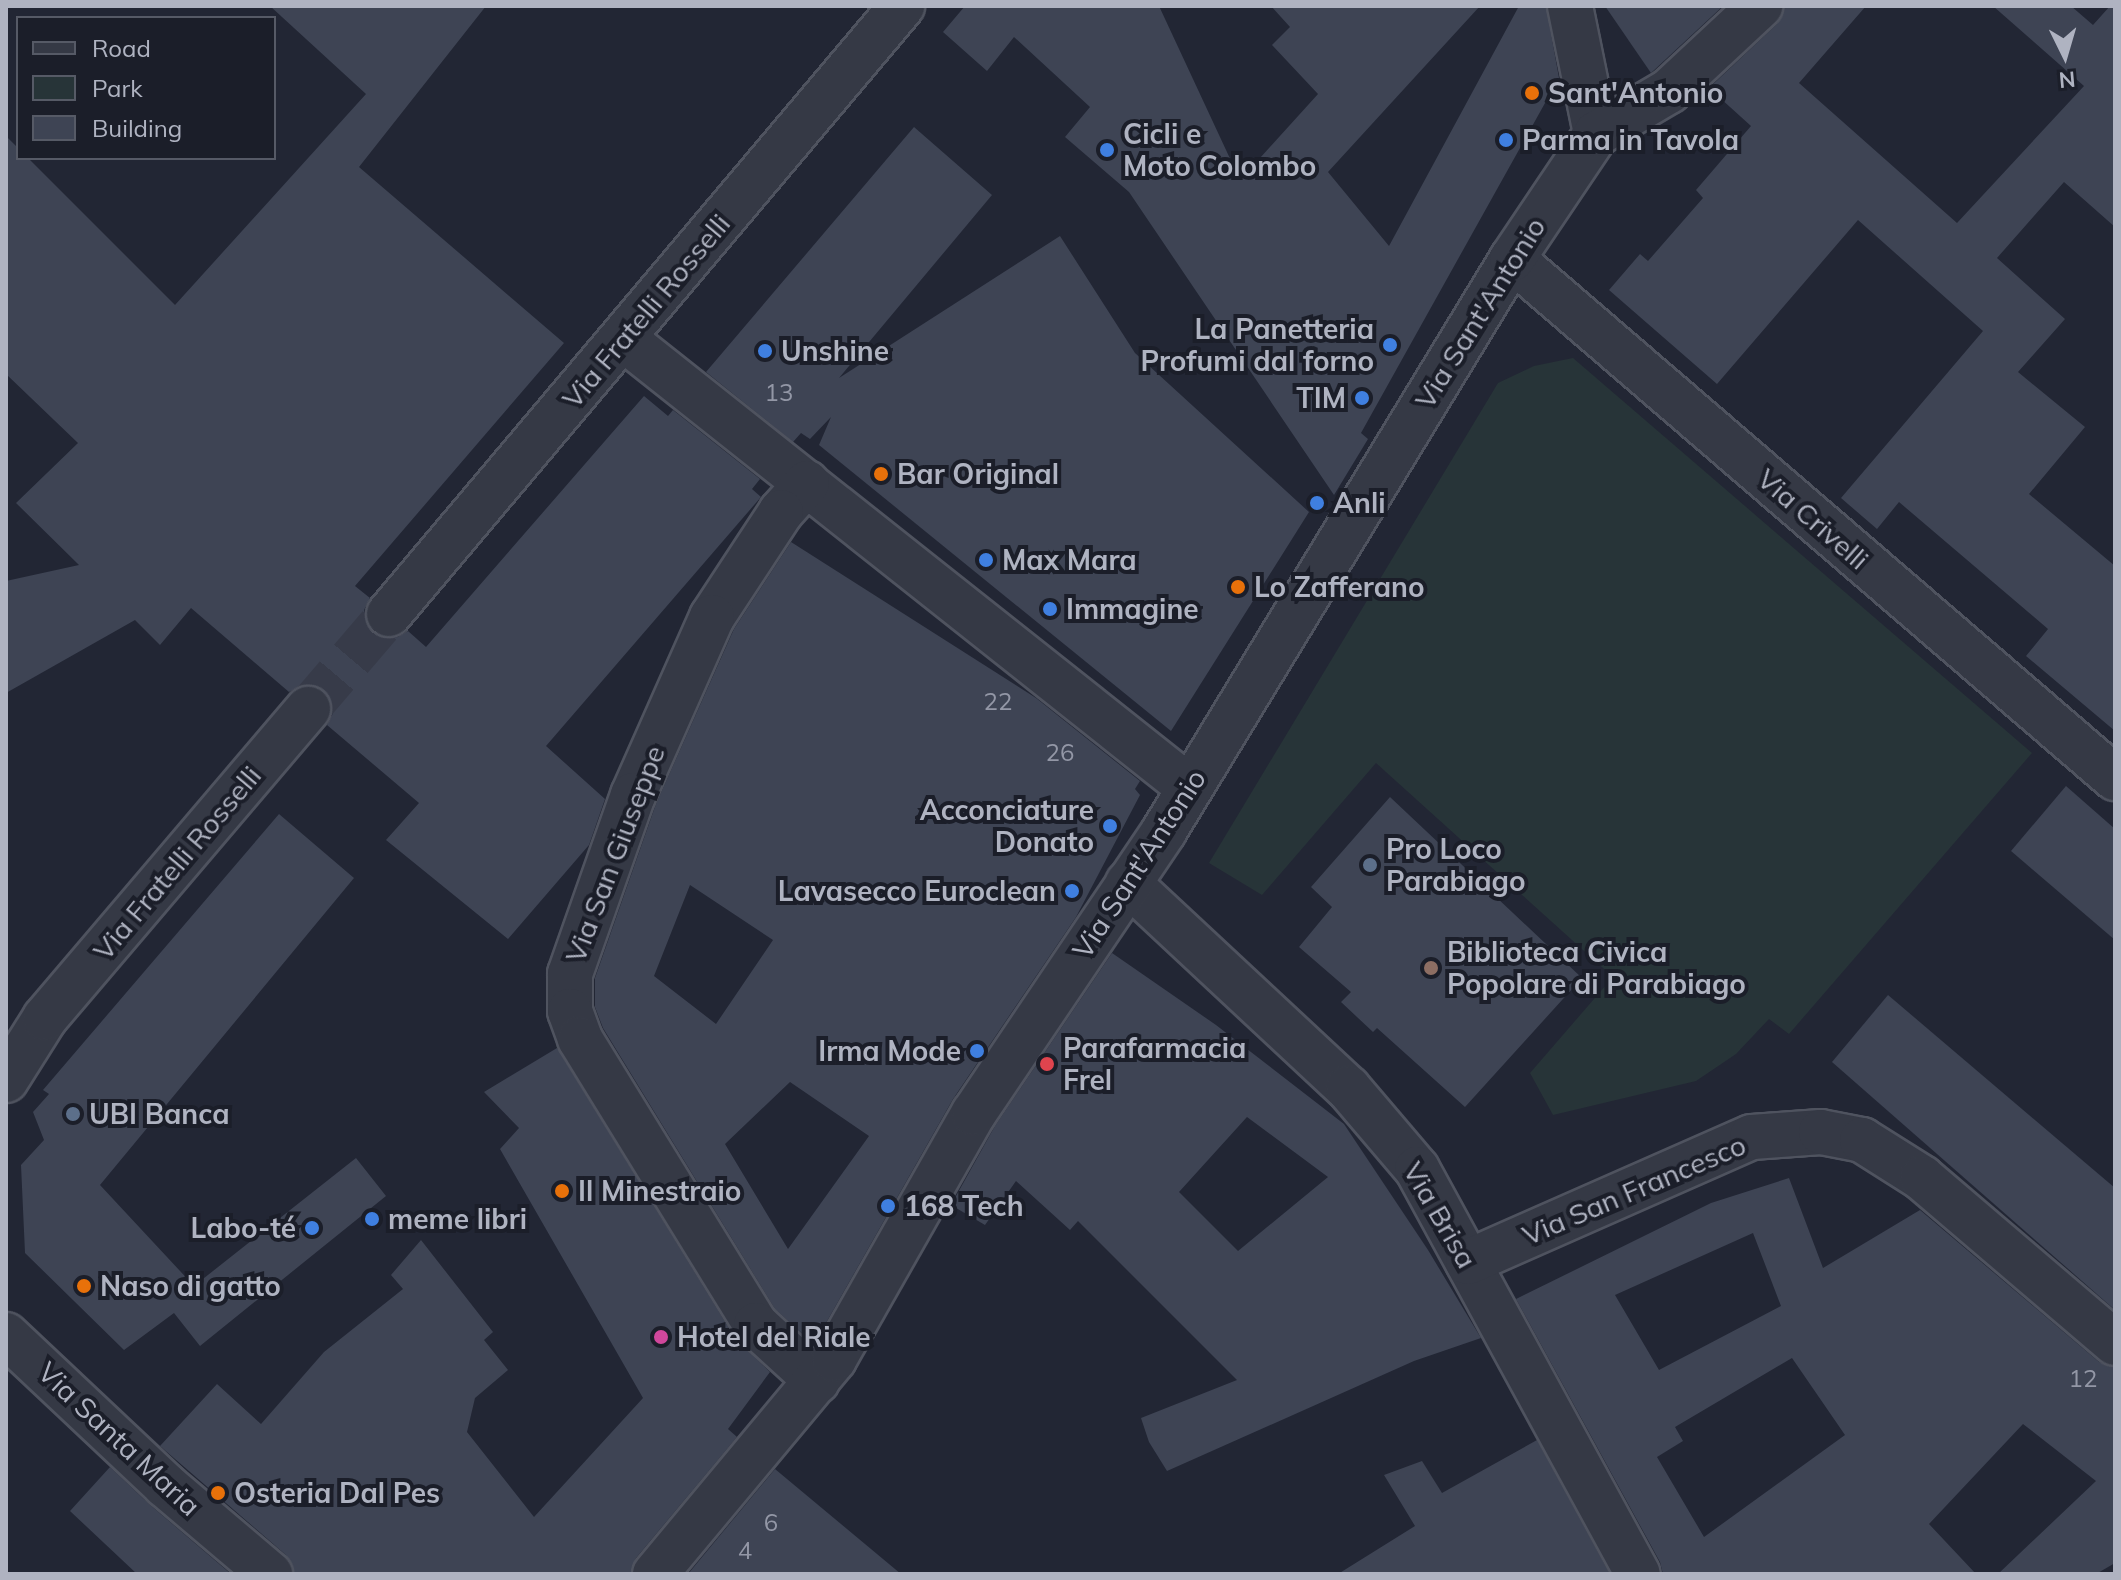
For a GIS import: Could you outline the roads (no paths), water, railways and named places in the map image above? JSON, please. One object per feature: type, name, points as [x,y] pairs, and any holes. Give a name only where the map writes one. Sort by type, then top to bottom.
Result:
[{"type":"street","name":"Via Fratelli Rosselli","points":[[389,614],[902,6]]},
{"type":"street","points":[[1570,6],[1596,134],[1669,91],[1760,6]]},
{"type":"street","name":"Via Sant'Antonio","points":[[655,1574],[834,1359],[974,1113],[1190,788],[1512,259],[1596,134]]},
{"type":"street","name":"Via Crivelli","points":[[1512,259],[2115,778]]},
{"type":"street","points":[[624,339],[1190,788]]},
{"type":"street","name":"Via San Giuseppe","points":[[807,483],[781,512],[712,617],[633,795],[570,974],[570,1011],[580,1039],[756,1325],[817,1381]]},
{"type":"street","name":"Via Fratelli Rosselli","points":[[6,1080],[45,1018],[308,709]]},
{"type":"street","name":"Via Brisa","points":[[1128,883],[1348,1088],[1417,1169],[1638,1574]]},
{"type":"street","name":"Via Fratelli Rosselli","points":[[6,1048],[45,1018]]},
{"type":"street","name":"Via San Francesco","points":[[1468,1262],[1752,1137],[1821,1132],[1862,1140],[1922,1178],[2115,1343]]},
{"type":"street","name":"Via Santa Maria","points":[[6,1335],[165,1485],[270,1574]]},
{"type":"tunnel","points":[[308,709],[389,614]]},
{"type":"place","name":"Sant'Antonio","points":[[1532,93]]},
{"type":"place","name":"Parma in Tavola","points":[[1506,140]]},
{"type":"place","name":"Cicli e Moto Colombo","points":[[1107,150]]},
{"type":"place","name":"La Panetteria Profumi dal forno","points":[[1390,345]]},
{"type":"place","name":"Unshine","points":[[765,351]]},
{"type":"place","name":"TIM","points":[[1362,398]]},
{"type":"place","name":"Bar Original","points":[[881,474]]},
{"type":"place","name":"Anli","points":[[1317,503]]},
{"type":"place","name":"Max Mara","points":[[986,560]]},
{"type":"place","name":"Lo Zafferano","points":[[1238,587]]},
{"type":"place","name":"Immagine","points":[[1050,609]]},
{"type":"place","name":"Acconciature Donato","points":[[1110,826]]},
{"type":"place","name":"Pro Loco Parabiago","points":[[1370,865]]},
{"type":"place","name":"Lavasecco Euroclean","points":[[1072,891]]},
{"type":"place","name":"Biblioteca Civica Popolare di Parabiago","points":[[1431,968]]},
{"type":"place","name":"Irma Mode","points":[[977,1051]]},
{"type":"place","name":"Parafarmacia Frel","points":[[1047,1064]]},
{"type":"place","name":"UBI Banca","points":[[73,1114]]},
{"type":"place","name":"Il Minestraio","points":[[562,1191]]},
{"type":"place","name":"168 Tech","points":[[888,1206]]},
{"type":"place","name":"meme libri","points":[[372,1219]]},
{"type":"place","name":"Labo-té","points":[[312,1228]]},
{"type":"place","name":"Naso di gatto","points":[[84,1286]]},
{"type":"place","name":"Hotel del Riale","points":[[661,1337]]},
{"type":"place","name":"Osteria Dal Pes","points":[[218,1493]]}]
